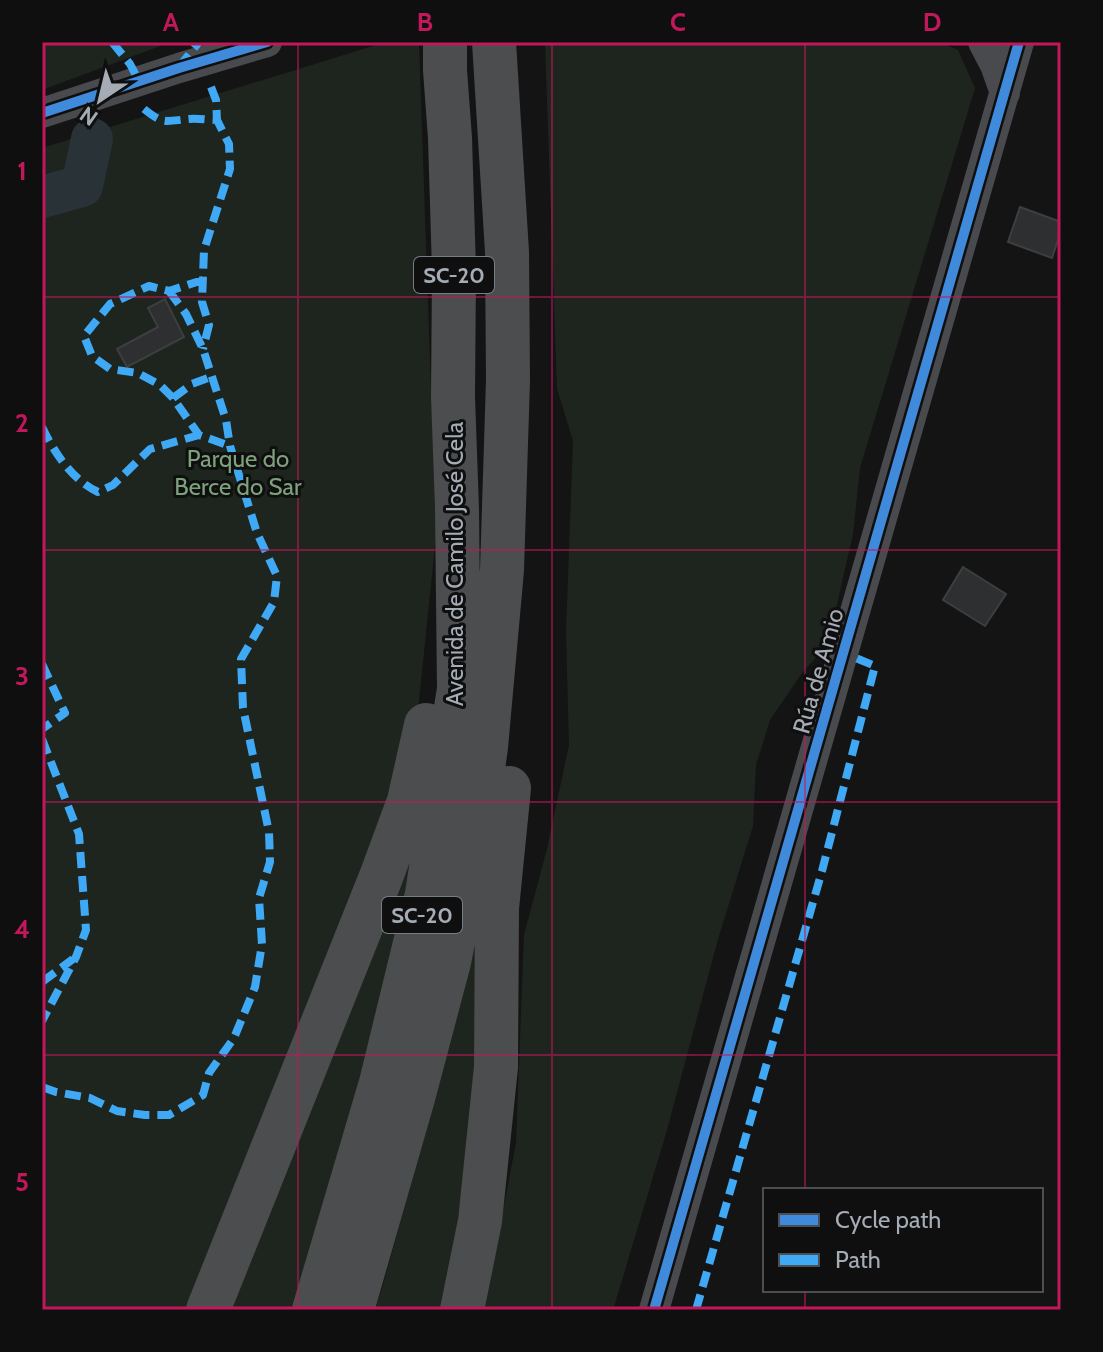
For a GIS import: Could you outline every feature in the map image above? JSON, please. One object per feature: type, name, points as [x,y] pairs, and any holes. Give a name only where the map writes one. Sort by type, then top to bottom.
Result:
[{"type":"highway","name":"Avenida de Camilo José Cela","points":[[314,1310],[381,1083],[427,894],[459,689],[453,397],[454,270],[445,42]]},
{"type":"highway","name":"Avenida de Camilo José Cela","points":[[352,1310],[434,1020],[464,894],[486,747],[502,570],[508,380],[507,252],[494,42]]},
{"type":"highway","points":[[208,1310],[409,801],[431,702],[457,509]]},
{"type":"highway","points":[[462,1310],[480,1221],[496,1067],[497,908],[518,691],[502,570]]},
{"type":"street","points":[[42,113],[267,42]]},
{"type":"street","points":[[983,42],[1005,93]]},
{"type":"street","name":"Rúa de Amio","points":[[654,1310],[1019,42]]},
{"type":"green space","points":[[42,42],[171,42],[42,90]]},
{"type":"green space","name":"Parque do Berce do Sar","points":[[386,42],[419,42],[436,536],[419,701],[403,773],[195,1310],[42,1310],[42,148]]},
{"type":"green space","points":[[545,42],[939,42],[958,50],[975,88],[860,468],[853,534],[828,644],[802,673],[770,720],[756,765],[753,826],[613,1310],[484,1310],[516,1143],[524,935],[547,849],[569,745],[566,632],[573,441],[557,389]]},
{"type":"green space","points":[[416,840],[382,1019],[296,1310],[230,1310]]},
{"type":"green space","points":[[492,873],[472,1111],[442,1310],[375,1310],[464,991]]},
{"type":"building","points":[[1020,207],[1061,222],[1052,258],[1008,242]]},
{"type":"building","points":[[165,299],[184,337],[127,367],[117,349],[158,327],[148,308]]},
{"type":"building","points":[[963,567],[1006,594],[985,626],[943,600]]},
{"type":"waterway","points":[[42,197],[82,186],[92,139]]},
{"type":"marked path","points":[[112,42],[139,81]]},
{"type":"marked path","points":[[179,67],[199,42]]},
{"type":"marked path","points":[[211,87],[216,100],[217,120]]},
{"type":"marked path","points":[[144,109],[165,121],[217,120],[229,144],[230,169],[204,250],[202,302],[209,325],[203,349]]},
{"type":"marked path","points":[[203,280],[169,291],[149,286],[110,304],[84,336],[92,356],[110,369],[138,373],[160,385],[199,435],[230,446]]},
{"type":"marked path","points":[[42,1087],[90,1098],[117,1111],[145,1115],[169,1115],[203,1095],[209,1073],[234,1038],[255,987],[262,944],[259,898],[270,862],[269,832],[243,708],[241,659],[274,602],[277,576],[257,533],[203,349],[186,314],[169,291]]},
{"type":"marked path","points":[[173,398],[192,384],[211,377]]},
{"type":"marked path","points":[[42,427],[65,464],[80,480],[98,492],[113,485],[150,449],[199,435]]},
{"type":"marked path","points":[[696,1310],[822,871],[875,666],[844,653]]},
{"type":"marked path","points":[[42,664],[65,713],[42,729]]},
{"type":"marked path","points":[[42,739],[79,834],[86,930],[76,957],[42,1021]]},
{"type":"marked path","points":[[42,982],[73,959]]},
{"type":"cycle path","points":[[42,113],[267,42]]},
{"type":"cycle path","points":[[654,1310],[1019,42]]}]
